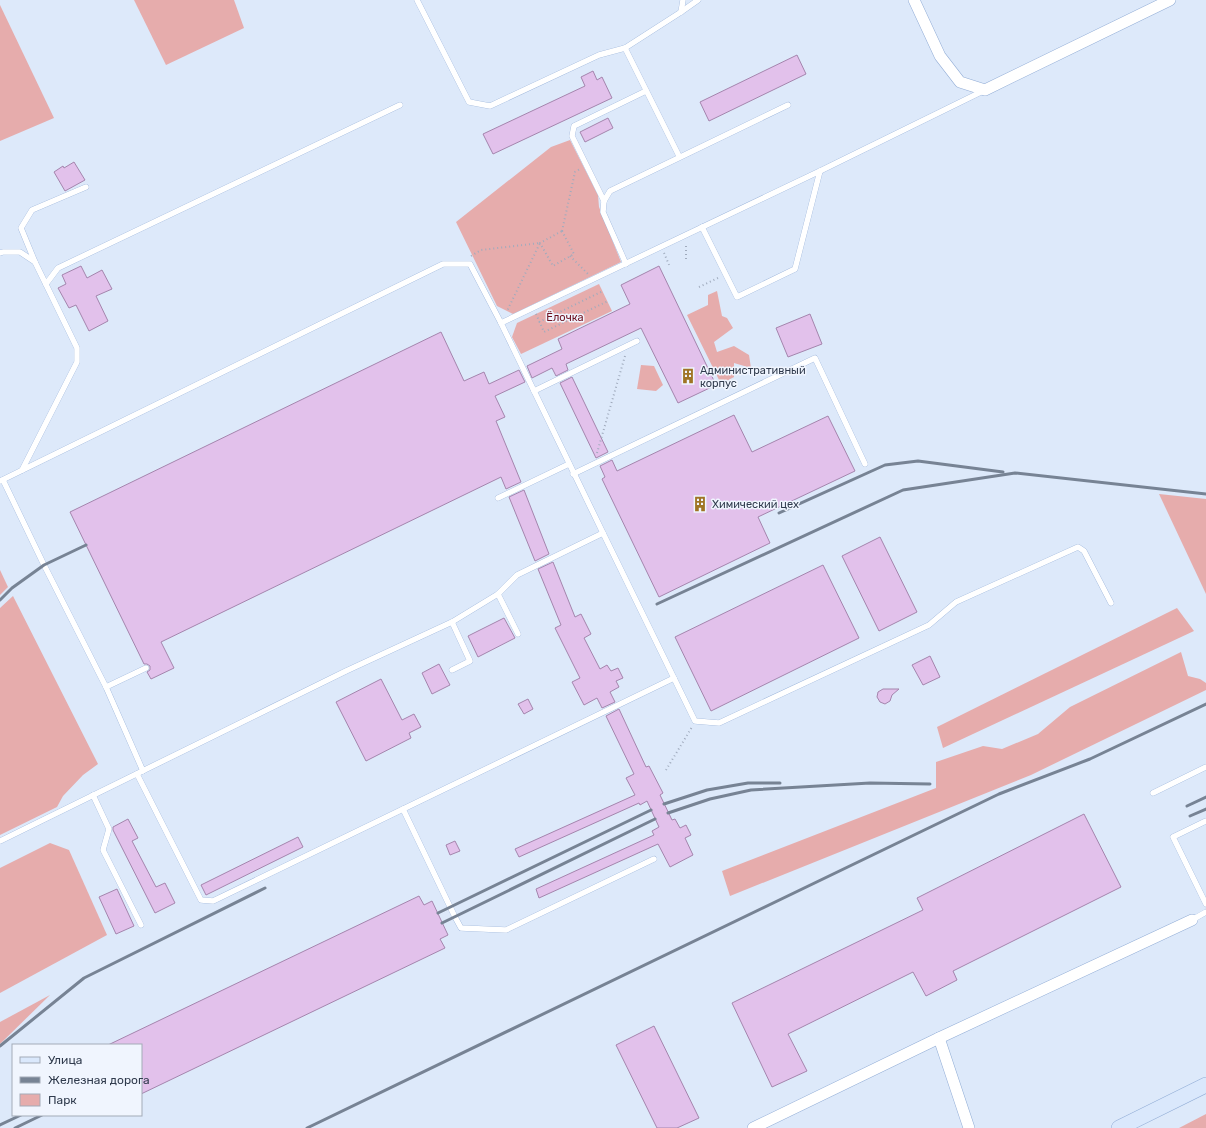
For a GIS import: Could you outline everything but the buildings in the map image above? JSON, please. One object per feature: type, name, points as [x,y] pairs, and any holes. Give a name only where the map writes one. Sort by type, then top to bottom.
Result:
[{"type":"main road","points":[[1120,1128],[1206,1085]]},
{"type":"street","points":[[914,0],[940,56],[960,82],[985,90],[1170,0]]},
{"type":"street","points":[[754,1128],[939,1038],[1192,920]]},
{"type":"street","points":[[939,1038],[969,1128]]},
{"type":"lane","points":[[417,0],[469,102],[490,106],[599,55],[624,48],[682,12],[698,0]]},
{"type":"lane","points":[[682,12],[683,0]]},
{"type":"lane","points":[[624,48],[679,156]]},
{"type":"lane","points":[[501,323],[820,171],[985,90]]},
{"type":"lane","points":[[604,201],[572,136],[574,126],[646,91]]},
{"type":"lane","points":[[46,284],[58,268],[400,105]]},
{"type":"lane","points":[[626,264],[603,212],[604,201],[610,191],[679,156],[788,105]]},
{"type":"lane","points":[[702,227],[737,297],[796,269],[820,171]]},
{"type":"lane","points":[[22,470],[77,362],[77,348],[35,262],[21,228],[32,210],[86,187]]},
{"type":"lane","points":[[0,253],[20,252],[35,262]]},
{"type":"lane","points":[[143,771],[106,687],[1,481],[443,264],[470,264],[501,323],[568,464],[695,721],[718,723],[930,625],[956,602],[1078,547],[1084,551],[1111,603]]},
{"type":"lane","points":[[534,391],[637,340]]},
{"type":"lane","points":[[573,474],[814,358],[865,464]]},
{"type":"lane","points":[[498,498],[568,464]]},
{"type":"lane","points":[[0,841],[346,671],[452,622],[498,594],[517,575],[603,533]]},
{"type":"lane","points":[[498,594],[518,634]]},
{"type":"lane","points":[[452,622],[470,661],[452,670]]},
{"type":"lane","points":[[106,687],[146,668]]},
{"type":"lane","points":[[137,774],[201,900],[213,901],[674,678]]},
{"type":"lane","points":[[1154,793],[1206,767]]},
{"type":"lane","points":[[93,795],[109,829],[103,850],[141,925]]},
{"type":"lane","points":[[403,809],[452,912],[462,928],[506,930],[654,859]]},
{"type":"lane","points":[[1206,821],[1173,837],[1206,904]]},
{"type":"lane","points":[[1192,920],[1206,912]]},
{"type":"path","points":[[540,243],[552,266],[574,254],[562,231],[575,172],[586,164]]},
{"type":"path","points":[[470,264],[471,256],[481,250],[540,243],[562,231]]},
{"type":"path","points":[[686,235],[686,259]]},
{"type":"path","points":[[501,323],[540,243]]},
{"type":"path","points":[[661,247],[670,266]]},
{"type":"path","points":[[570,256],[594,279]]},
{"type":"path","points":[[699,287],[725,274]]},
{"type":"path","points":[[539,322],[603,291]]},
{"type":"path","points":[[533,308],[544,332],[608,302]]},
{"type":"path","points":[[594,464],[628,345]]},
{"type":"path","points":[[666,770],[695,721]]},
{"type":"green space","points":[[134,0],[234,0],[244,28],[166,65]]},
{"type":"green space","points":[[0,5],[54,118],[0,141]]},
{"type":"green space","points":[[570,140],[598,195],[599,207],[621,262],[513,314],[497,306],[456,222],[551,147]]},
{"type":"green space","name":"Ёлочка","points":[[599,284],[612,311],[521,354],[512,337],[517,323]]},
{"type":"green space","points":[[717,291],[722,316],[727,318],[733,328],[714,342],[717,352],[734,346],[749,355],[751,368],[734,363],[734,377],[721,384],[687,315],[708,305],[708,295]]},
{"type":"green space","points":[[641,365],[654,366],[663,385],[656,391],[637,389]]},
{"type":"green space","points":[[1159,494],[1206,499],[1206,594]]},
{"type":"green space","points":[[0,570],[8,587],[0,595]]},
{"type":"green space","points":[[13,596],[98,764],[83,775],[63,796],[57,807],[0,835],[0,608]]},
{"type":"green space","points":[[1177,608],[1194,631],[943,748],[937,727]]},
{"type":"green space","points":[[1181,652],[1188,676],[1200,679],[1206,683],[1206,690],[1031,775],[730,896],[722,871],[936,788],[936,762],[983,746],[1002,749],[1038,734],[1070,707]]},
{"type":"green space","points":[[50,843],[69,850],[107,935],[0,993],[0,868]]},
{"type":"green space","points":[[50,995],[0,1044],[0,1022]]},
{"type":"green space","points":[[1206,1114],[1206,1128],[1179,1128]]},
{"type":"railway","points":[[779,513],[885,465],[918,461],[1003,472]]},
{"type":"railway","points":[[657,604],[903,490],[1015,473],[1206,494]]},
{"type":"railway","points":[[0,600],[12,588],[44,565],[86,545]]},
{"type":"railway","points":[[307,1128],[999,794],[1090,759],[1206,704]]},
{"type":"railway","points":[[664,804],[707,790],[748,783],[780,783]]},
{"type":"railway","points":[[668,813],[710,799],[751,790],[870,783],[930,784]]},
{"type":"railway","points":[[1187,806],[1206,797]]},
{"type":"railway","points":[[1190,816],[1206,809]]},
{"type":"railway","points":[[438,913],[651,810]]},
{"type":"railway","points":[[442,923],[655,819]]},
{"type":"railway","points":[[0,1046],[84,978],[265,888]]},
{"type":"railway","points":[[0,1125],[19,1116]]},
{"type":"railway","points":[[15,1128],[40,1116]]},
{"type":"place","name":"Административный корпус","points":[[688,376]]},
{"type":"place","name":"Химический цех","points":[[700,504]]}]
